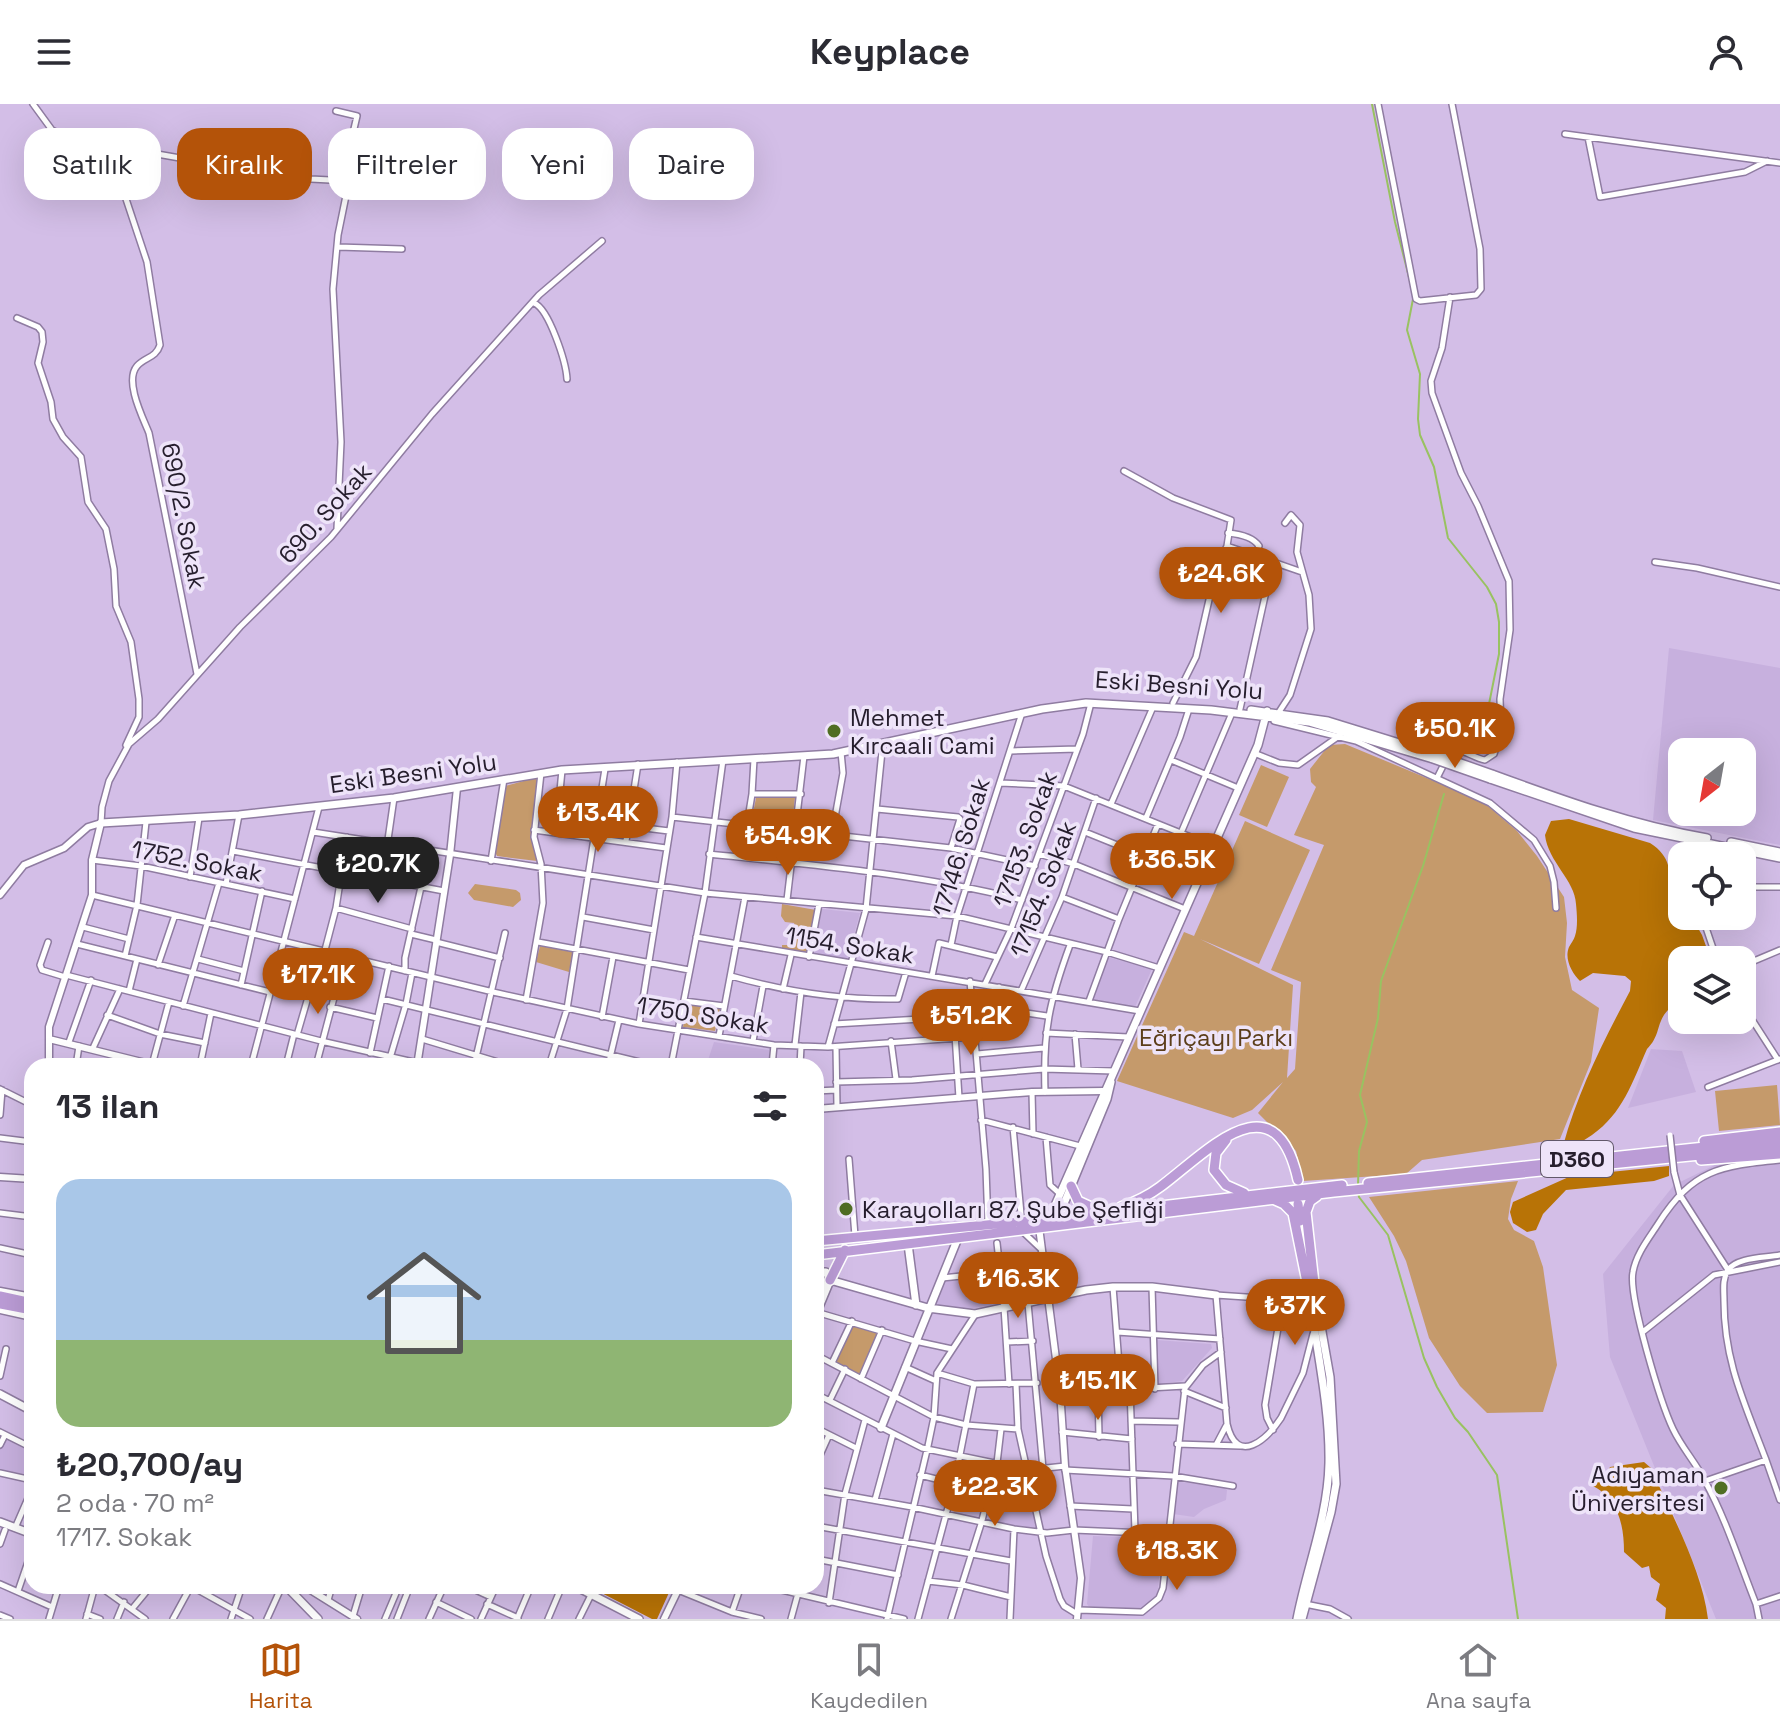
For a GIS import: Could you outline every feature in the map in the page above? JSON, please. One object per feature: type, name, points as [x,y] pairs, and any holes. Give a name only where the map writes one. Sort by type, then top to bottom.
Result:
[{"type":"highway","points":[[1071,1186],[1073,1196],[1079,1202],[1107,1212],[1154,1191],[1224,1136],[1243,1128],[1264,1129],[1278,1137],[1291,1153],[1296,1181],[1289,1157],[1278,1142],[1262,1133],[1244,1131],[1228,1139],[1214,1159],[1214,1170],[1226,1185],[1251,1194]]},
{"type":"highway","points":[[1665,1155],[1708,1141],[1780,1132]]},
{"type":"highway","name":"D360","points":[[824,1240],[988,1222],[1062,1218],[1251,1194],[1375,1186],[1665,1155],[1780,1139]]},
{"type":"highway","name":"D360","points":[[1665,1155],[1780,1147]]},
{"type":"highway","points":[[1665,1155],[1713,1160],[1780,1154]]},
{"type":"highway","name":"D360","points":[[824,1254],[1320,1194],[1333,1189]]},
{"type":"highway","points":[[1312,1292],[1306,1212],[1310,1201],[1320,1194]]},
{"type":"highway","points":[[1272,1200],[1284,1204],[1293,1213],[1312,1292]]},
{"type":"highway","points":[[1299,1203],[1312,1292]]},
{"type":"highway","points":[[829,1281],[847,1246],[841,1238]]},
{"type":"highway","points":[[0,1294],[24,1298]]},
{"type":"highway","points":[[0,1307],[24,1309]]},
{"type":"main road","name":"Eski Besni Yolu","points":[[919,735],[1061,701],[1106,699],[1173,703],[1328,721],[1586,808],[1648,826],[1780,855]]},
{"type":"main road","name":"Eski Besni Yolu","points":[[101,823],[319,807],[562,770],[841,752],[1052,707],[1091,703],[1236,710]]},
{"type":"main road","points":[[1049,1219],[1272,715]]},
{"type":"main road","points":[[1062,1218],[1061,1211],[1107,1099],[1114,1071]]},
{"type":"main road","points":[[881,1428],[958,1238]]},
{"type":"main road","points":[[908,1244],[916,1305]]},
{"type":"main road","points":[[824,1272],[829,1281],[824,1293]]},
{"type":"main road","points":[[829,1281],[928,1308],[975,1314],[1028,1301],[1113,1287],[1152,1287],[1216,1295]]},
{"type":"main road","points":[[824,1287],[829,1281]]},
{"type":"main road","points":[[1300,1619],[1327,1484],[1328,1442],[1319,1364],[1313,1346],[1312,1292]]},
{"type":"main road","points":[[1300,1619],[1335,1490],[1336,1454],[1329,1363],[1312,1292]]},
{"type":"main road","points":[[0,1392],[24,1404]]},
{"type":"main road","points":[[2,1526],[24,1533]]},
{"type":"main road","points":[[2,1526],[24,1533]]},
{"type":"main road","points":[[292,1594],[318,1619]]},
{"type":"main road","points":[[301,1594],[325,1619]]},
{"type":"main road","points":[[591,1595],[639,1619]]},
{"type":"street","points":[[33,104],[51,128]]},
{"type":"street","points":[[1378,104],[1416,299],[1420,301],[1476,295],[1481,289],[1480,249],[1452,104]]},
{"type":"street","points":[[336,111],[357,116],[354,128]]},
{"type":"street","points":[[1565,134],[1780,163]]},
{"type":"street","points":[[1588,137],[1600,197],[1745,172],[1767,161]]},
{"type":"street","points":[[161,156],[328,180]]},
{"type":"street","name":"690/2. Sokak","points":[[126,200],[151,277],[160,345],[157,353],[136,368],[133,385],[149,433],[197,674]]},
{"type":"street","points":[[337,531],[341,442],[333,289],[346,200]]},
{"type":"street","name":"690. Sokak","points":[[101,823],[106,791],[129,744],[158,719],[240,627],[337,531],[432,414],[539,295],[602,241]]},
{"type":"street","points":[[338,247],[402,249]]},
{"type":"street","points":[[1437,778],[1450,752],[1466,752],[1485,760],[1494,754],[1501,731],[1500,699],[1510,630],[1509,581],[1461,473],[1432,393],[1431,381],[1442,348],[1450,297]]},
{"type":"street","points":[[534,303],[543,309],[566,367],[567,379]]},
{"type":"street","points":[[17,318],[38,327],[42,332],[38,363],[51,402],[53,419],[63,437],[81,457],[88,502],[106,529],[114,569],[116,606],[131,642],[139,699],[139,717],[120,757]]},
{"type":"street","points":[[1124,471],[1173,498],[1231,520],[1227,546],[1216,569],[1196,657],[1173,703]]},
{"type":"street","points":[[1285,523],[1291,515],[1300,525],[1297,552],[1309,595],[1311,629],[1290,695],[1272,715],[1340,735],[1490,803],[1534,840],[1550,866],[1556,908]]},
{"type":"street","points":[[1228,533],[1257,542],[1259,546],[1254,557]]},
{"type":"street","points":[[1227,546],[1303,573]]},
{"type":"street","points":[[1655,562],[1780,587]]},
{"type":"street","points":[[1181,833],[1236,710],[1267,587]]},
{"type":"street","name":"17153. Sokak","points":[[985,984],[1011,929],[1035,866],[1091,703]]},
{"type":"street","points":[[1111,804],[1153,706]]},
{"type":"street","points":[[1146,818],[1189,709]]},
{"type":"street","name":"17146. Sokak","points":[[951,945],[957,916],[1022,713]]},
{"type":"street","points":[[1256,749],[1279,763],[1298,765],[1340,735]]},
{"type":"street","points":[[837,1107],[832,1047],[834,1024],[866,909],[882,751],[880,743]]},
{"type":"street","points":[[1011,751],[1077,749]]},
{"type":"street","points":[[832,834],[843,773],[841,752]]},
{"type":"street","points":[[787,900],[804,756]]},
{"type":"street","points":[[747,825],[754,759]]},
{"type":"street","points":[[673,1058],[705,893],[723,760]]},
{"type":"street","points":[[1171,760],[1238,788]]},
{"type":"street","points":[[639,1024],[672,817],[677,762]]},
{"type":"street","points":[[626,841],[638,764]]},
{"type":"street","points":[[551,1058],[567,1009],[605,769]]},
{"type":"street","points":[[556,833],[562,770]]},
{"type":"street","points":[[526,1000],[543,903],[534,830],[541,773]]},
{"type":"street","points":[[491,861],[504,779]]},
{"type":"street","points":[[1000,783],[1064,786],[1213,846]]},
{"type":"street","points":[[418,1058],[445,892],[457,788]]},
{"type":"street","points":[[752,794],[801,794]]},
{"type":"street","points":[[382,881],[394,798]]},
{"type":"street","name":"17154. Sokak","points":[[1021,991],[1062,897],[1096,798]]},
{"type":"street","points":[[253,1058],[319,807]]},
{"type":"street","points":[[877,809],[958,817],[951,848]]},
{"type":"street","points":[[183,1006],[233,851],[239,815]]},
{"type":"street","points":[[672,817],[951,848],[1035,866]]},
{"type":"street","points":[[190,877],[199,818]]},
{"type":"street","points":[[125,956],[137,905],[146,822]]},
{"type":"street","points":[[49,1058],[49,1027],[92,895],[92,860],[101,823]]},
{"type":"street","points":[[0,886],[30,861],[64,848],[88,827],[101,823]]},
{"type":"street","points":[[1089,1001],[1158,824]]},
{"type":"street","points":[[629,826],[669,831]]},
{"type":"street","points":[[534,830],[666,848]]},
{"type":"street","points":[[313,832],[705,893],[957,916],[1107,952],[1159,968]]},
{"type":"street","points":[[1085,832],[1199,878]]},
{"type":"street","points":[[325,950],[336,908],[347,837]]},
{"type":"street","points":[[1153,838],[1206,862]]},
{"type":"street","points":[[233,851],[445,892]]},
{"type":"street","points":[[709,854],[967,886],[1022,900]]},
{"type":"street","points":[[1039,854],[1074,864],[1185,909]]},
{"type":"street","name":"1752. Sokak","points":[[92,860],[141,866],[295,899]]},
{"type":"street","points":[[0,895],[10,880]]},
{"type":"street","points":[[388,1057],[406,1004],[408,972],[405,958],[421,887]]},
{"type":"street","points":[[1756,887],[1780,887]]},
{"type":"street","points":[[241,985],[262,891]]},
{"type":"street","name":"1750. Sokak","points":[[92,895],[526,1000],[639,1024],[798,1046],[832,1047],[974,1037]]},
{"type":"street","points":[[719,1036],[745,897]]},
{"type":"street","points":[[1062,897],[1119,919]]},
{"type":"street","points":[[809,957],[819,904]]},
{"type":"street","points":[[336,908],[436,941],[500,958]]},
{"type":"street","points":[[158,965],[175,915]]},
{"type":"street","points":[[583,917],[654,930]]},
{"type":"street","points":[[83,927],[129,939]]},
{"type":"street","points":[[477,1056],[505,933]]},
{"type":"street","name":"1154. Sokak","points":[[696,937],[1140,1011]]},
{"type":"street","points":[[48,942],[40,965],[42,970],[392,1058]]},
{"type":"street","points":[[538,942],[689,970]]},
{"type":"street","points":[[932,976],[939,943],[997,957]]},
{"type":"street","points":[[77,944],[270,992]]},
{"type":"street","points":[[1045,1092],[1047,1016],[1070,945]]},
{"type":"street","points":[[1756,960],[1780,950]]},
{"type":"street","points":[[783,989],[791,954]]},
{"type":"street","points":[[318,1058],[345,956]]},
{"type":"street","points":[[602,1017],[613,957]]},
{"type":"street","points":[[129,991],[137,959]]},
{"type":"street","points":[[198,959],[244,971]]},
{"type":"street","points":[[370,1053],[389,966]]},
{"type":"street","points":[[731,976],[763,986],[840,999],[898,999],[906,972]]},
{"type":"street","points":[[69,1042],[91,980]]},
{"type":"street","points":[[970,981],[988,1222],[1021,1214],[1013,1127]]},
{"type":"street","points":[[753,1041],[763,986]]},
{"type":"street","points":[[288,1058],[311,987],[335,991]]},
{"type":"street","points":[[999,987],[1004,1027]]},
{"type":"street","points":[[93,1048],[120,989]]},
{"type":"street","points":[[799,1058],[801,992]]},
{"type":"street","points":[[382,999],[619,1058]]},
{"type":"street","points":[[684,1001],[724,1006]]},
{"type":"street","points":[[156,1058],[169,1002]]},
{"type":"street","points":[[982,1006],[1047,1016]]},
{"type":"street","points":[[330,1007],[377,1018]]},
{"type":"street","points":[[202,1058],[211,1013]]},
{"type":"street","points":[[107,1015],[160,1034],[205,1043]]},
{"type":"street","points":[[834,1024],[973,1016]]},
{"type":"street","points":[[954,1018],[959,1098]]},
{"type":"street","points":[[610,1056],[619,1020]]},
{"type":"street","points":[[1708,1087],[1779,1060],[1756,1025]]},
{"type":"street","points":[[1046,1033],[1130,1037]]},
{"type":"street","points":[[1075,1034],[1078,1069]]},
{"type":"street","points":[[49,1039],[123,1058]]},
{"type":"street","points":[[422,1039],[484,1058]]},
{"type":"street","points":[[891,1041],[896,1079]]},
{"type":"street","points":[[77,1058],[79,1045]]},
{"type":"street","points":[[773,1058],[774,1045]]},
{"type":"street","points":[[977,1054],[1044,1048]]},
{"type":"street","points":[[836,1082],[1044,1069],[1114,1071]]},
{"type":"street","points":[[0,1115],[1,1089],[24,1101]]},
{"type":"street","points":[[824,1091],[836,1090]]},
{"type":"street","points":[[824,1108],[1032,1092],[1104,1091]]},
{"type":"street","points":[[1032,1092],[1033,1134]]},
{"type":"street","points":[[981,1120],[1080,1146]]},
{"type":"street","points":[[1670,1135],[1680,1195],[1728,1270]]},
{"type":"street","points":[[1046,1137],[1050,1185],[1060,1194]]},
{"type":"street","points":[[0,1138],[24,1141]]},
{"type":"street","points":[[849,1159],[855,1236]]},
{"type":"street","points":[[1759,1619],[1756,1604],[1705,1481],[1672,1426],[1655,1379],[1633,1289],[1634,1268],[1655,1228],[1680,1195],[1702,1177],[1724,1166],[1780,1160]]},
{"type":"street","points":[[0,1177],[24,1178]]},
{"type":"street","points":[[0,1213],[24,1216]]},
{"type":"street","points":[[1039,1227],[1060,1390],[1065,1468],[1081,1578],[1078,1614]]},
{"type":"street","points":[[1018,1230],[1031,1237],[1041,1249]]},
{"type":"street","points":[[997,1243],[1018,1429],[1046,1556],[1060,1599],[1064,1606],[1078,1614],[1147,1610],[1161,1593],[1185,1388],[1203,1365],[1221,1352]]},
{"type":"street","points":[[0,1248],[24,1253]]},
{"type":"street","points":[[1780,1255],[1738,1262],[1728,1270],[1724,1281],[1725,1343],[1780,1500]]},
{"type":"street","points":[[1644,1331],[1714,1275],[1780,1262]]},
{"type":"street","points":[[941,1278],[1000,1272]]},
{"type":"street","points":[[1113,1287],[1121,1390]]},
{"type":"street","points":[[1152,1287],[1155,1389]]},
{"type":"street","points":[[1249,1446],[1234,1439],[1227,1424],[1216,1295],[1277,1299],[1282,1304],[1265,1405],[1273,1430]]},
{"type":"street","points":[[1028,1301],[1043,1469]]},
{"type":"street","points":[[0,1307],[24,1314]]},
{"type":"street","points":[[824,1312],[915,1341],[952,1349]]},
{"type":"street","points":[[888,1617],[934,1417],[937,1373],[975,1314]]},
{"type":"street","points":[[832,1363],[852,1321]]},
{"type":"street","points":[[861,1379],[882,1330]]},
{"type":"street","points":[[1117,1332],[1220,1339]]},
{"type":"street","points":[[1007,1342],[1033,1341]]},
{"type":"street","points":[[1177,1444],[1249,1446],[1260,1443],[1287,1409],[1313,1346],[1326,1343]]},
{"type":"street","points":[[0,1376],[3,1351]]},
{"type":"street","points":[[824,1359],[934,1417],[966,1425],[1018,1429]]},
{"type":"street","points":[[1303,1373],[1319,1364],[1329,1363]]},
{"type":"street","points":[[905,1367],[936,1381]]},
{"type":"street","points":[[830,1400],[845,1369]]},
{"type":"street","points":[[937,1373],[974,1384],[1037,1383]]},
{"type":"street","points":[[918,1619],[939,1548],[974,1384]]},
{"type":"street","points":[[1060,1390],[1185,1388],[1226,1408]]},
{"type":"street","points":[[1130,1389],[1135,1531]]},
{"type":"street","points":[[1098,1390],[1099,1437]]},
{"type":"street","points":[[824,1397],[927,1449],[1028,1470],[1065,1468],[1173,1476],[1233,1486]]},
{"type":"street","points":[[829,1603],[845,1494],[865,1420]]},
{"type":"street","points":[[1131,1421],[1179,1422]]},
{"type":"street","points":[[1216,1446],[1227,1424]]},
{"type":"street","points":[[951,1619],[981,1524],[997,1463],[1001,1429]]},
{"type":"street","points":[[824,1432],[856,1448]]},
{"type":"street","points":[[1062,1432],[1132,1439]]},
{"type":"street","points":[[0,1445],[3,1433],[24,1444]]},
{"type":"street","points":[[875,1500],[893,1434]]},
{"type":"street","points":[[824,1446],[829,1435]]},
{"type":"street","points":[[1705,1481],[1766,1460]]},
{"type":"street","points":[[0,1473],[24,1478]]},
{"type":"street","points":[[920,1475],[988,1492]]},
{"type":"street","points":[[824,1491],[1014,1529],[1169,1534]]},
{"type":"street","points":[[1070,1506],[1133,1509]]},
{"type":"street","points":[[14,1529],[24,1507]]},
{"type":"street","points":[[0,1544],[2,1526]]},
{"type":"street","points":[[824,1527],[1011,1561]]},
{"type":"street","points":[[1010,1619],[1014,1529]]},
{"type":"street","points":[[824,1561],[898,1575]]},
{"type":"street","points":[[18,1591],[24,1573]]},
{"type":"street","points":[[928,1581],[963,1585],[1011,1597]]},
{"type":"street","points":[[0,1584],[24,1594]]},
{"type":"street","points":[[24,1594],[52,1607]]},
{"type":"street","points":[[49,1619],[56,1594]]},
{"type":"street","points":[[94,1594],[86,1617],[100,1619]]},
{"type":"street","points":[[110,1594],[145,1619]]},
{"type":"street","points":[[132,1609],[144,1594]]},
{"type":"street","points":[[173,1619],[187,1594]]},
{"type":"street","points":[[205,1594],[250,1619]]},
{"type":"street","points":[[231,1619],[239,1594]]},
{"type":"street","points":[[267,1619],[280,1594]]},
{"type":"street","points":[[305,1598],[306,1594]]},
{"type":"street","points":[[318,1594],[355,1618],[360,1594]]},
{"type":"street","points":[[328,1600],[330,1594]]},
{"type":"street","points":[[385,1619],[396,1594]]},
{"type":"street","points":[[397,1619],[407,1594]]},
{"type":"street","points":[[429,1619],[440,1594]]},
{"type":"street","points":[[484,1594],[491,1597]]},
{"type":"street","points":[[481,1619],[492,1594]]},
{"type":"street","points":[[487,1604],[518,1618],[528,1594]]},
{"type":"street","points":[[548,1619],[559,1594]]},
{"type":"street","points":[[664,1619],[676,1594]]},
{"type":"street","points":[[692,1594],[736,1615],[761,1619]]},
{"type":"street","points":[[736,1615],[740,1594]]},
{"type":"street","points":[[791,1594],[904,1619]]},
{"type":"street","points":[[579,1619],[591,1595]]},
{"type":"street","points":[[791,1619],[798,1596]]},
{"type":"street","points":[[1756,1604],[1780,1596]]},
{"type":"street","points":[[117,1619],[124,1602]]},
{"type":"street","points":[[436,1602],[471,1619]]},
{"type":"street","points":[[1305,1604],[1330,1609],[1348,1619]]},
{"type":"street","points":[[0,1615],[10,1619]]},
{"type":"shaded area","points":[[1669,648],[1780,668],[1780,845],[1683,826],[1756,826],[1756,738],[1668,738],[1668,823],[1653,820]]},
{"type":"shaded area","points":[[1569,819],[1650,843],[1657,848],[1668,865],[1668,930],[1699,930],[1706,946],[1668,946],[1668,1011],[1631,1085],[1619,1107],[1603,1126],[1581,1142],[1563,1146],[1584,1086],[1630,991],[1631,981],[1625,976],[1593,973],[1580,981],[1570,966],[1567,956],[1577,925],[1575,895],[1547,845],[1545,835],[1551,821]]},
{"type":"shaded area","points":[[822,909],[860,913],[847,960],[813,955]]},
{"type":"shaded area","points":[[1107,957],[1152,969],[1135,1007],[1092,999]]},
{"type":"shaded area","points":[[714,1042],[769,1050],[769,1058],[709,1058]]},
{"type":"shaded area","points":[[1651,1049],[1682,1051],[1696,1092],[1628,1108]]},
{"type":"shaded area","name":"Adıyaman Üniversitesi","points":[[1780,1158],[1780,1619],[1716,1619],[1610,1357],[1603,1274],[1674,1185],[1717,1164]]},
{"type":"shaded area","points":[[1669,1166],[1669,1176],[1654,1181],[1566,1190],[1543,1214],[1536,1230],[1527,1232],[1513,1223],[1510,1212],[1513,1202],[1571,1176]]},
{"type":"shaded area","points":[[999,1276],[1001,1303],[963,1310],[932,1305],[941,1282]]},
{"type":"shaded area","points":[[1156,1340],[1211,1344],[1212,1348],[1182,1381],[1158,1384]]},
{"type":"shaded area","points":[[5,1437],[24,1446],[24,1474],[0,1470],[0,1447]]},
{"type":"shaded area","points":[[1644,1462],[1651,1468],[1685,1542],[1705,1600],[1708,1619],[1665,1619],[1666,1608],[1656,1600],[1660,1584],[1651,1577],[1649,1566],[1642,1568],[1624,1552],[1618,1513],[1608,1497],[1591,1485],[1593,1472],[1606,1476],[1610,1467]]},
{"type":"shaded area","points":[[1179,1482],[1223,1486],[1227,1490],[1226,1500],[1194,1517],[1173,1514]]},
{"type":"shaded area","points":[[1027,1484],[1038,1529],[998,1524],[997,1488]]},
{"type":"shaded area","points":[[1093,1536],[1163,1538],[1158,1589],[1155,1598],[1144,1609],[1090,1608],[1087,1604]]},
{"type":"shaded area","points":[[604,1594],[668,1594],[657,1619]]},
{"type":"green space","name":"Eğriçayı Parkı","points":[[1345,744],[1488,806],[1517,831],[1564,897],[1567,923],[1565,957],[1572,990],[1599,1008],[1591,1062],[1560,1139],[1422,1160],[1406,1174],[1303,1181],[1296,1151],[1258,1113],[1283,1082],[1252,1110],[1233,1118],[1117,1081],[1184,932],[1194,936],[1245,821],[1310,850],[1259,964],[1200,939],[1293,985],[1287,1078],[1295,1069],[1301,982],[1271,970],[1324,845],[1294,835],[1316,787],[1311,782],[1310,769],[1329,745]]},
{"type":"green space","points":[[1261,765],[1289,777],[1267,827],[1239,815]]},
{"type":"green space","points":[[535,778],[538,782],[531,838],[537,861],[497,856],[495,852],[505,786]]},
{"type":"green space","points":[[756,798],[795,798],[792,824],[753,822]]},
{"type":"green space","points":[[475,884],[516,890],[521,900],[513,907],[474,900],[468,893]]},
{"type":"green space","points":[[782,904],[816,910],[807,954],[782,950],[782,945],[792,945],[796,929],[794,923],[785,922],[781,916]]},
{"type":"green space","points":[[540,946],[573,952],[569,972],[536,962]]},
{"type":"green space","points":[[687,1004],[720,1009],[715,1031],[683,1027]]},
{"type":"green space","points":[[1777,1085],[1780,1125],[1719,1131],[1715,1091]]},
{"type":"green space","points":[[1518,1181],[1508,1219],[1514,1230],[1534,1241],[1543,1267],[1557,1365],[1543,1412],[1487,1413],[1460,1386],[1429,1338],[1406,1261],[1369,1197]]},
{"type":"green space","points":[[852,1323],[877,1333],[858,1374],[835,1362]]},
{"type":"waterway","points":[[1372,104],[1411,285]]},
{"type":"waterway","points":[[1413,299],[1407,330],[1420,374],[1420,435],[1434,467],[1448,538],[1487,587],[1496,604],[1499,622],[1499,654],[1487,714],[1474,751]]},
{"type":"waterway","points":[[1358,1186],[1359,1151],[1367,1122],[1360,1095],[1378,1018],[1381,981],[1423,866],[1444,794]]},
{"type":"waterway","points":[[1358,1192],[1388,1235],[1424,1358],[1437,1387],[1455,1418],[1497,1475],[1518,1619]]},
{"type":"place","name":"Mehmet Kırcaali Cami","points":[[834,731]]},
{"type":"place","name":"Karayolları 87. Şube Şefliği","points":[[846,1209]]},
{"type":"place","name":"Adıyaman Üniversitesi","points":[[1721,1488]]}]
